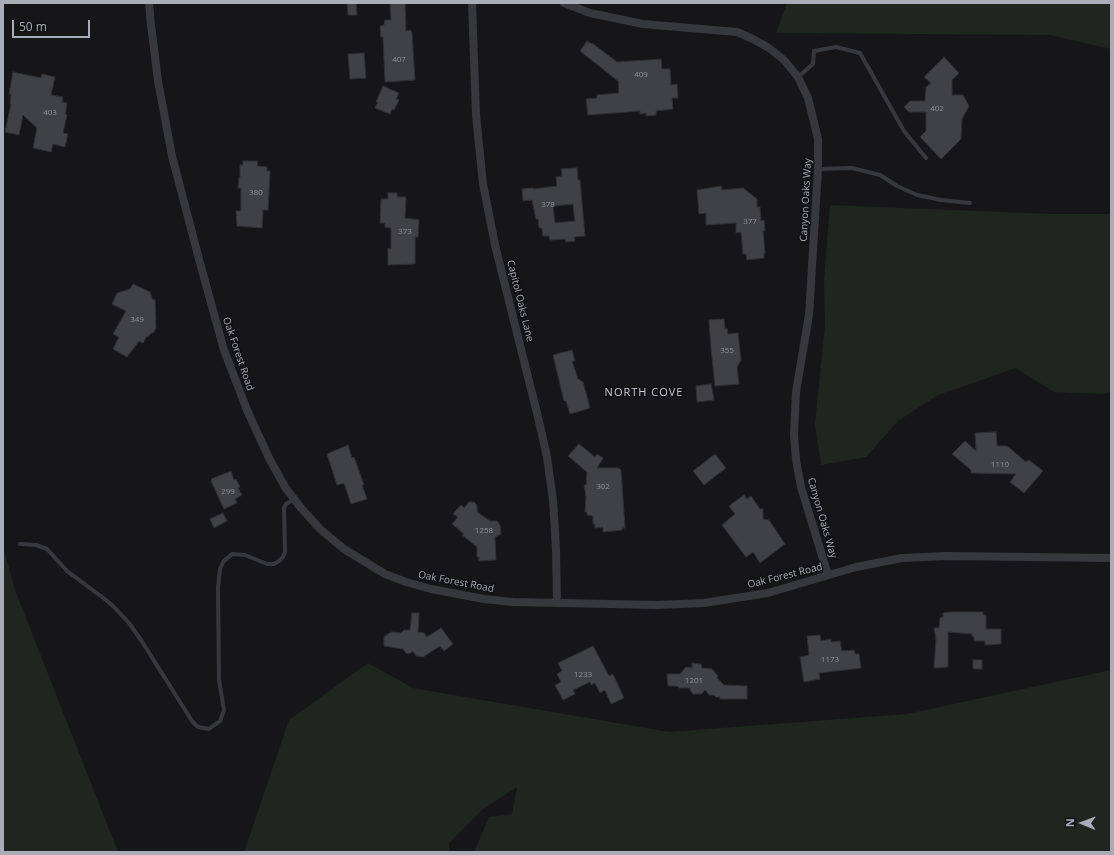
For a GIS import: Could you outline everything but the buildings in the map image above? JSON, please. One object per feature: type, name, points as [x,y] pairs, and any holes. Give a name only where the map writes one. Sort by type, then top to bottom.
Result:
[{"type":"street","name":"Oak Forest Road","points":[[149,3],[158,80],[172,156],[224,350],[246,410],[269,458],[285,486],[320,529],[344,549],[385,574],[431,589],[484,599],[512,602],[657,605],[704,603],[768,593],[876,562],[902,558],[926,556],[1111,558]]},
{"type":"street","name":"Capitol Oaks Lane","points":[[472,3],[476,115],[483,184],[495,245],[547,457],[553,500],[557,603]]},
{"type":"street","name":"Canyon Oaks Way","points":[[564,3],[590,13],[643,24],[737,32],[769,48],[784,60],[798,77],[808,98],[818,139],[818,169],[809,309],[796,392],[794,435],[796,460],[801,487],[828,575]]},
{"type":"lane","points":[[798,77],[813,64],[814,51],[836,47],[860,53],[904,131],[926,158]]},
{"type":"lane","points":[[818,169],[852,168],[880,175],[897,186],[917,195],[970,204]]},
{"type":"lane","points":[[20,544],[36,545],[47,549],[67,571],[114,607],[141,640],[192,721],[198,727],[209,729],[220,721],[224,710],[219,680],[218,596],[219,578],[223,562],[228,557],[238,554],[268,564],[274,564],[280,561],[285,552],[284,508],[286,504],[294,498]]},
{"type":"shaded area","points":[[787,3],[1111,3],[1111,49],[1050,35],[776,33]]},
{"type":"shaded area","points":[[830,205],[1052,214],[1111,214],[1111,392],[1103,394],[1054,392],[1016,368],[938,395],[898,421],[866,457],[821,465],[815,424],[825,325],[824,280]]},
{"type":"shaded area","points":[[3,546],[15,590],[118,852],[3,852]]},
{"type":"shaded area","points":[[368,663],[413,688],[669,732],[907,714],[1111,670],[1111,852],[474,852],[489,817],[512,814],[517,787],[482,810],[449,843],[450,852],[244,852],[289,720]]},
{"type":"district","name":"NORTH COVE","points":[[644,393]]}]
